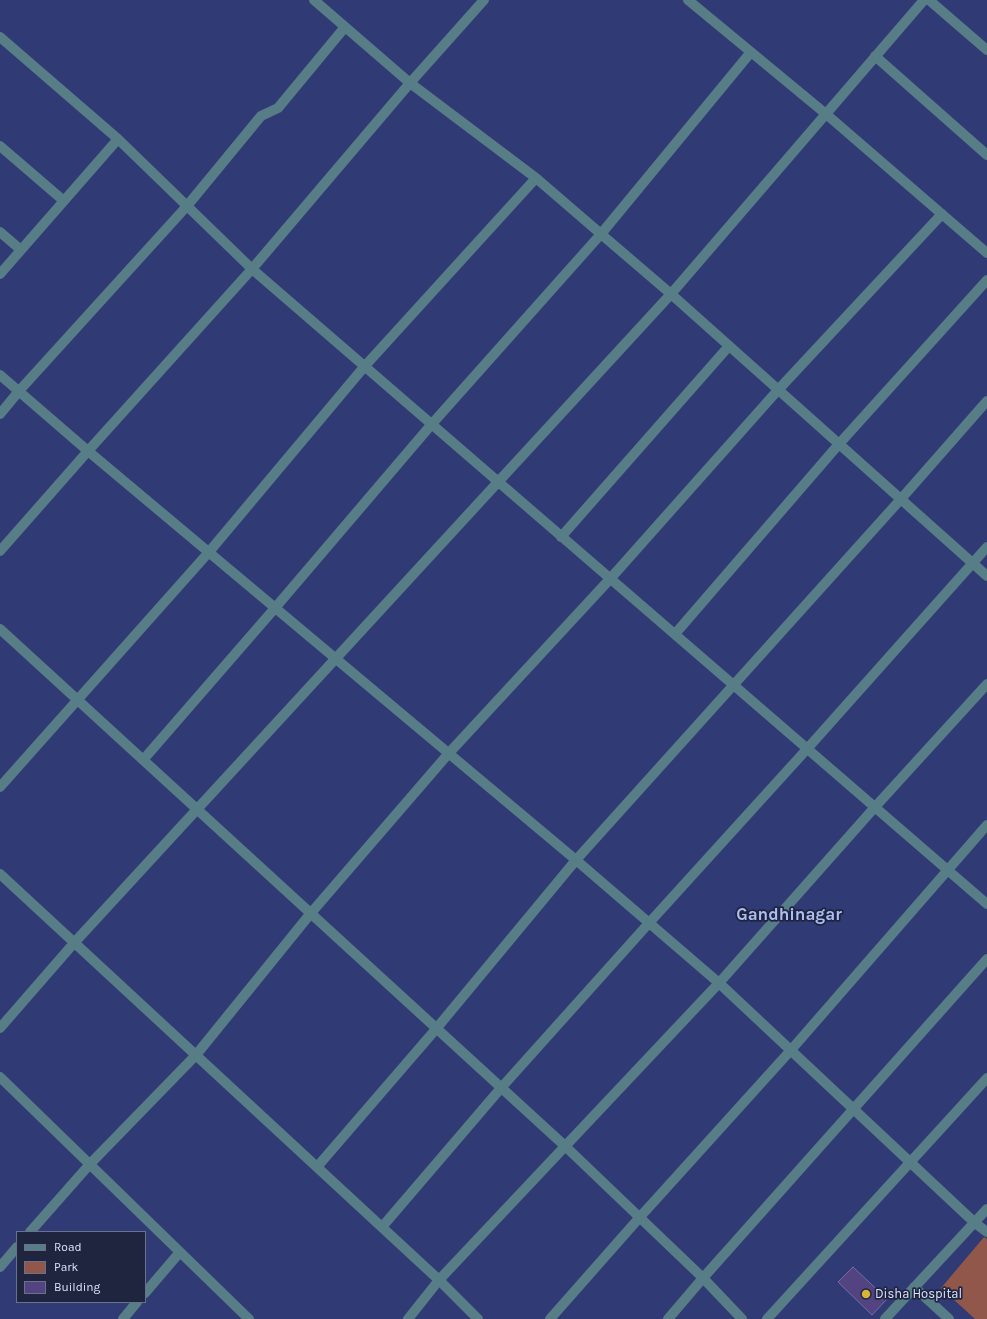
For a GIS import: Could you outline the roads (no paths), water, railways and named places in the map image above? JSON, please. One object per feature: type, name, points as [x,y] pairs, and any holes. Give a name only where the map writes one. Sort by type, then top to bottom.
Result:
[{"type":"street","points":[[314,0],[410,83],[536,178],[671,294],[987,576]]},
{"type":"street","points":[[0,550],[252,269],[410,83],[484,0]]},
{"type":"street","points":[[688,0],[826,114],[987,253]]},
{"type":"street","points":[[0,1028],[74,943],[198,810],[671,294],[924,0]]},
{"type":"street","points":[[929,0],[987,50]]},
{"type":"street","points":[[0,414],[19,391],[187,206],[261,116],[278,108],[345,26]]},
{"type":"street","points":[[0,37],[118,138],[252,269],[987,904]]},
{"type":"street","points":[[143,760],[431,425],[600,234],[751,52]]},
{"type":"street","points":[[875,56],[987,155]]},
{"type":"street","points":[[0,274],[118,138]]},
{"type":"street","points":[[0,146],[64,201]]},
{"type":"street","points":[[0,787],[209,552],[364,367],[536,178]]},
{"type":"street","points":[[31,1231],[90,1164],[196,1056],[311,913],[449,753],[610,579],[778,390],[942,214]]},
{"type":"street","points":[[0,232],[21,250]]},
{"type":"street","points":[[675,634],[839,444],[987,280]]},
{"type":"street","points":[[561,537],[729,346]]},
{"type":"street","points":[[0,375],[88,451],[576,860],[719,983],[975,1223],[987,1232]]},
{"type":"street","points":[[317,1167],[436,1029],[576,860],[901,499],[987,401]]},
{"type":"street","points":[[382,1227],[501,1088],[987,547]]},
{"type":"street","points":[[0,629],[565,1146],[703,1278],[742,1319]]},
{"type":"street","points":[[408,1319],[439,1280],[719,983],[875,807],[987,684]]},
{"type":"street","points":[[550,1319],[791,1050],[987,824]]},
{"type":"street","points":[[0,874],[439,1280],[478,1319]]},
{"type":"street","points":[[668,1319],[987,959]]},
{"type":"street","points":[[767,1319],[987,1078]]},
{"type":"street","points":[[1,1079],[249,1319]]},
{"type":"street","points":[[885,1319],[987,1209]]},
{"type":"street","points":[[0,1267],[16,1248]]},
{"type":"street","points":[[146,1292],[180,1252]]},
{"type":"street","points":[[914,1287],[949,1319]]},
{"type":"street","points":[[122,1319],[136,1303]]},
{"type":"place","name":"Disha Hospital","points":[[866,1294]]},
{"type":"district","name":"Gandhinagar","points":[[789,915]]}]
